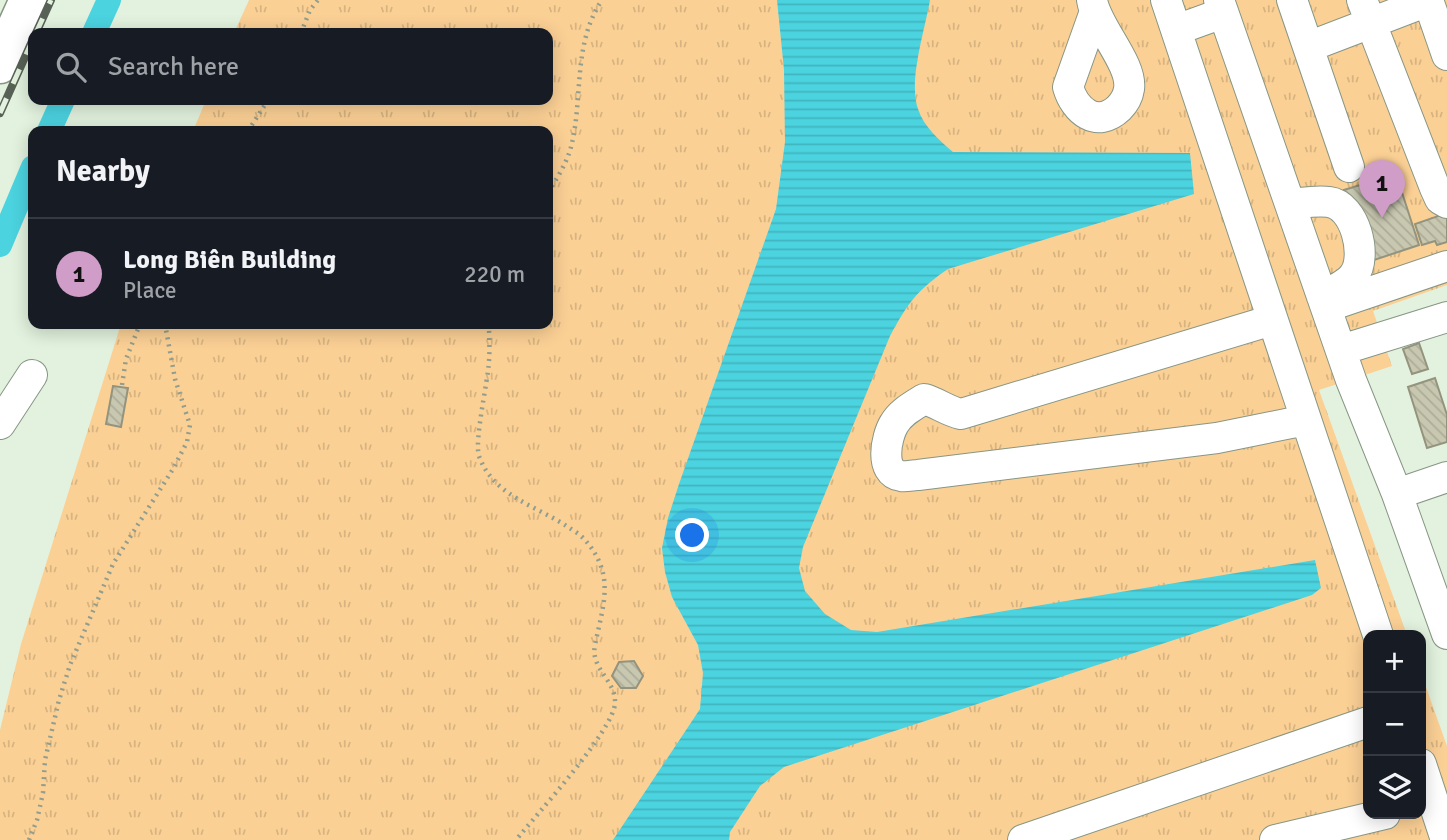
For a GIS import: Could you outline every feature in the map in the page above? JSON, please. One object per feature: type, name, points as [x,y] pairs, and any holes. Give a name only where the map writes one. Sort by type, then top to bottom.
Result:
[{"type":"highway","points":[[0,64],[29,0]]},
{"type":"street","points":[[1166,0],[1376,630]]},
{"type":"street","points":[[1292,0],[1349,167]]},
{"type":"street","points":[[1307,47],[1366,12],[1428,0],[1447,55]]},
{"type":"street","points":[[1176,30],[1221,6],[1352,380],[1397,494],[1436,568],[1447,634]]},
{"type":"street","points":[[1366,12],[1435,188],[1440,199],[1447,203]]},
{"type":"street","points":[[1290,204],[1331,201],[1343,210],[1353,225],[1361,259],[1353,277],[1324,302]]},
{"type":"street","points":[[1324,302],[1447,266]]},
{"type":"street","points":[[1341,350],[1447,317]]},
{"type":"street","points":[[1272,320],[961,414],[947,411],[935,402],[924,399],[904,412],[895,422],[889,435],[887,460],[890,470],[900,477],[918,475],[1217,438],[1306,419]]},
{"type":"street","points":[[0,424],[32,375]]},
{"type":"street","points":[[1397,494],[1447,477]]},
{"type":"street","points":[[1023,840],[1363,724]]},
{"type":"street","points":[[1427,804],[1446,840]]},
{"type":"street","points":[[1275,840],[1364,819]]},
{"type":"path","points":[[303,28],[310,10],[318,0]]},
{"type":"path","points":[[553,184],[572,145],[584,43],[592,15],[602,0]]},
{"type":"path","points":[[251,126],[265,105]]},
{"type":"path","points":[[122,385],[126,359],[139,329]]},
{"type":"path","points":[[29,840],[37,820],[46,760],[70,665],[113,564],[187,442],[190,425],[175,379],[166,329]]},
{"type":"path","points":[[489,329],[489,362],[478,453],[490,477],[511,495],[584,538],[600,561],[606,587],[604,612],[594,648],[598,668],[613,688],[615,698],[615,709],[606,727],[516,840]]},
{"type":"green space","points":[[249,0],[1447,0],[1447,285],[1373,311],[1392,366],[1319,390],[1405,630],[1363,630],[1363,819],[1426,819],[1426,687],[1447,746],[1447,840],[0,840],[0,730],[21,644],[119,329],[553,329],[553,126],[195,126],[204,105],[553,105],[553,28],[236,28]]},
{"type":"water","points":[[777,0],[930,0],[918,55],[915,98],[924,122],[953,152],[1190,153],[1194,194],[948,269],[914,298],[890,336],[803,547],[799,568],[805,591],[825,614],[851,630],[877,632],[1315,560],[1321,588],[1312,595],[784,767],[760,786],[730,832],[729,840],[613,840],[700,709],[703,673],[698,645],[672,597],[662,548],[679,484],[776,209],[785,142],[784,70]]},
{"type":"building","points":[[1396,174],[1419,245],[1368,262],[1344,190]]},
{"type":"building","points":[[1447,213],[1447,242],[1437,245],[1435,241],[1422,245],[1415,224]]},
{"type":"building","points":[[1419,343],[1428,369],[1412,374],[1403,349]]},
{"type":"building","points":[[1435,378],[1447,415],[1447,442],[1427,448],[1408,387]]},
{"type":"building","points":[[113,386],[128,388],[121,427],[106,424]]},
{"type":"building","points":[[634,661],[643,676],[636,688],[621,688],[612,676],[619,662]]},
{"type":"waterway","points":[[96,28],[109,0]]},
{"type":"waterway","points":[[51,126],[61,105]]},
{"type":"waterway","points":[[0,245],[28,179]]},
{"type":"railway","points":[[38,28],[51,0]]},
{"type":"railway","points":[[0,113],[28,50]]},
{"type":"place","name":"Long Biên Building","points":[[1382,218]]}]
